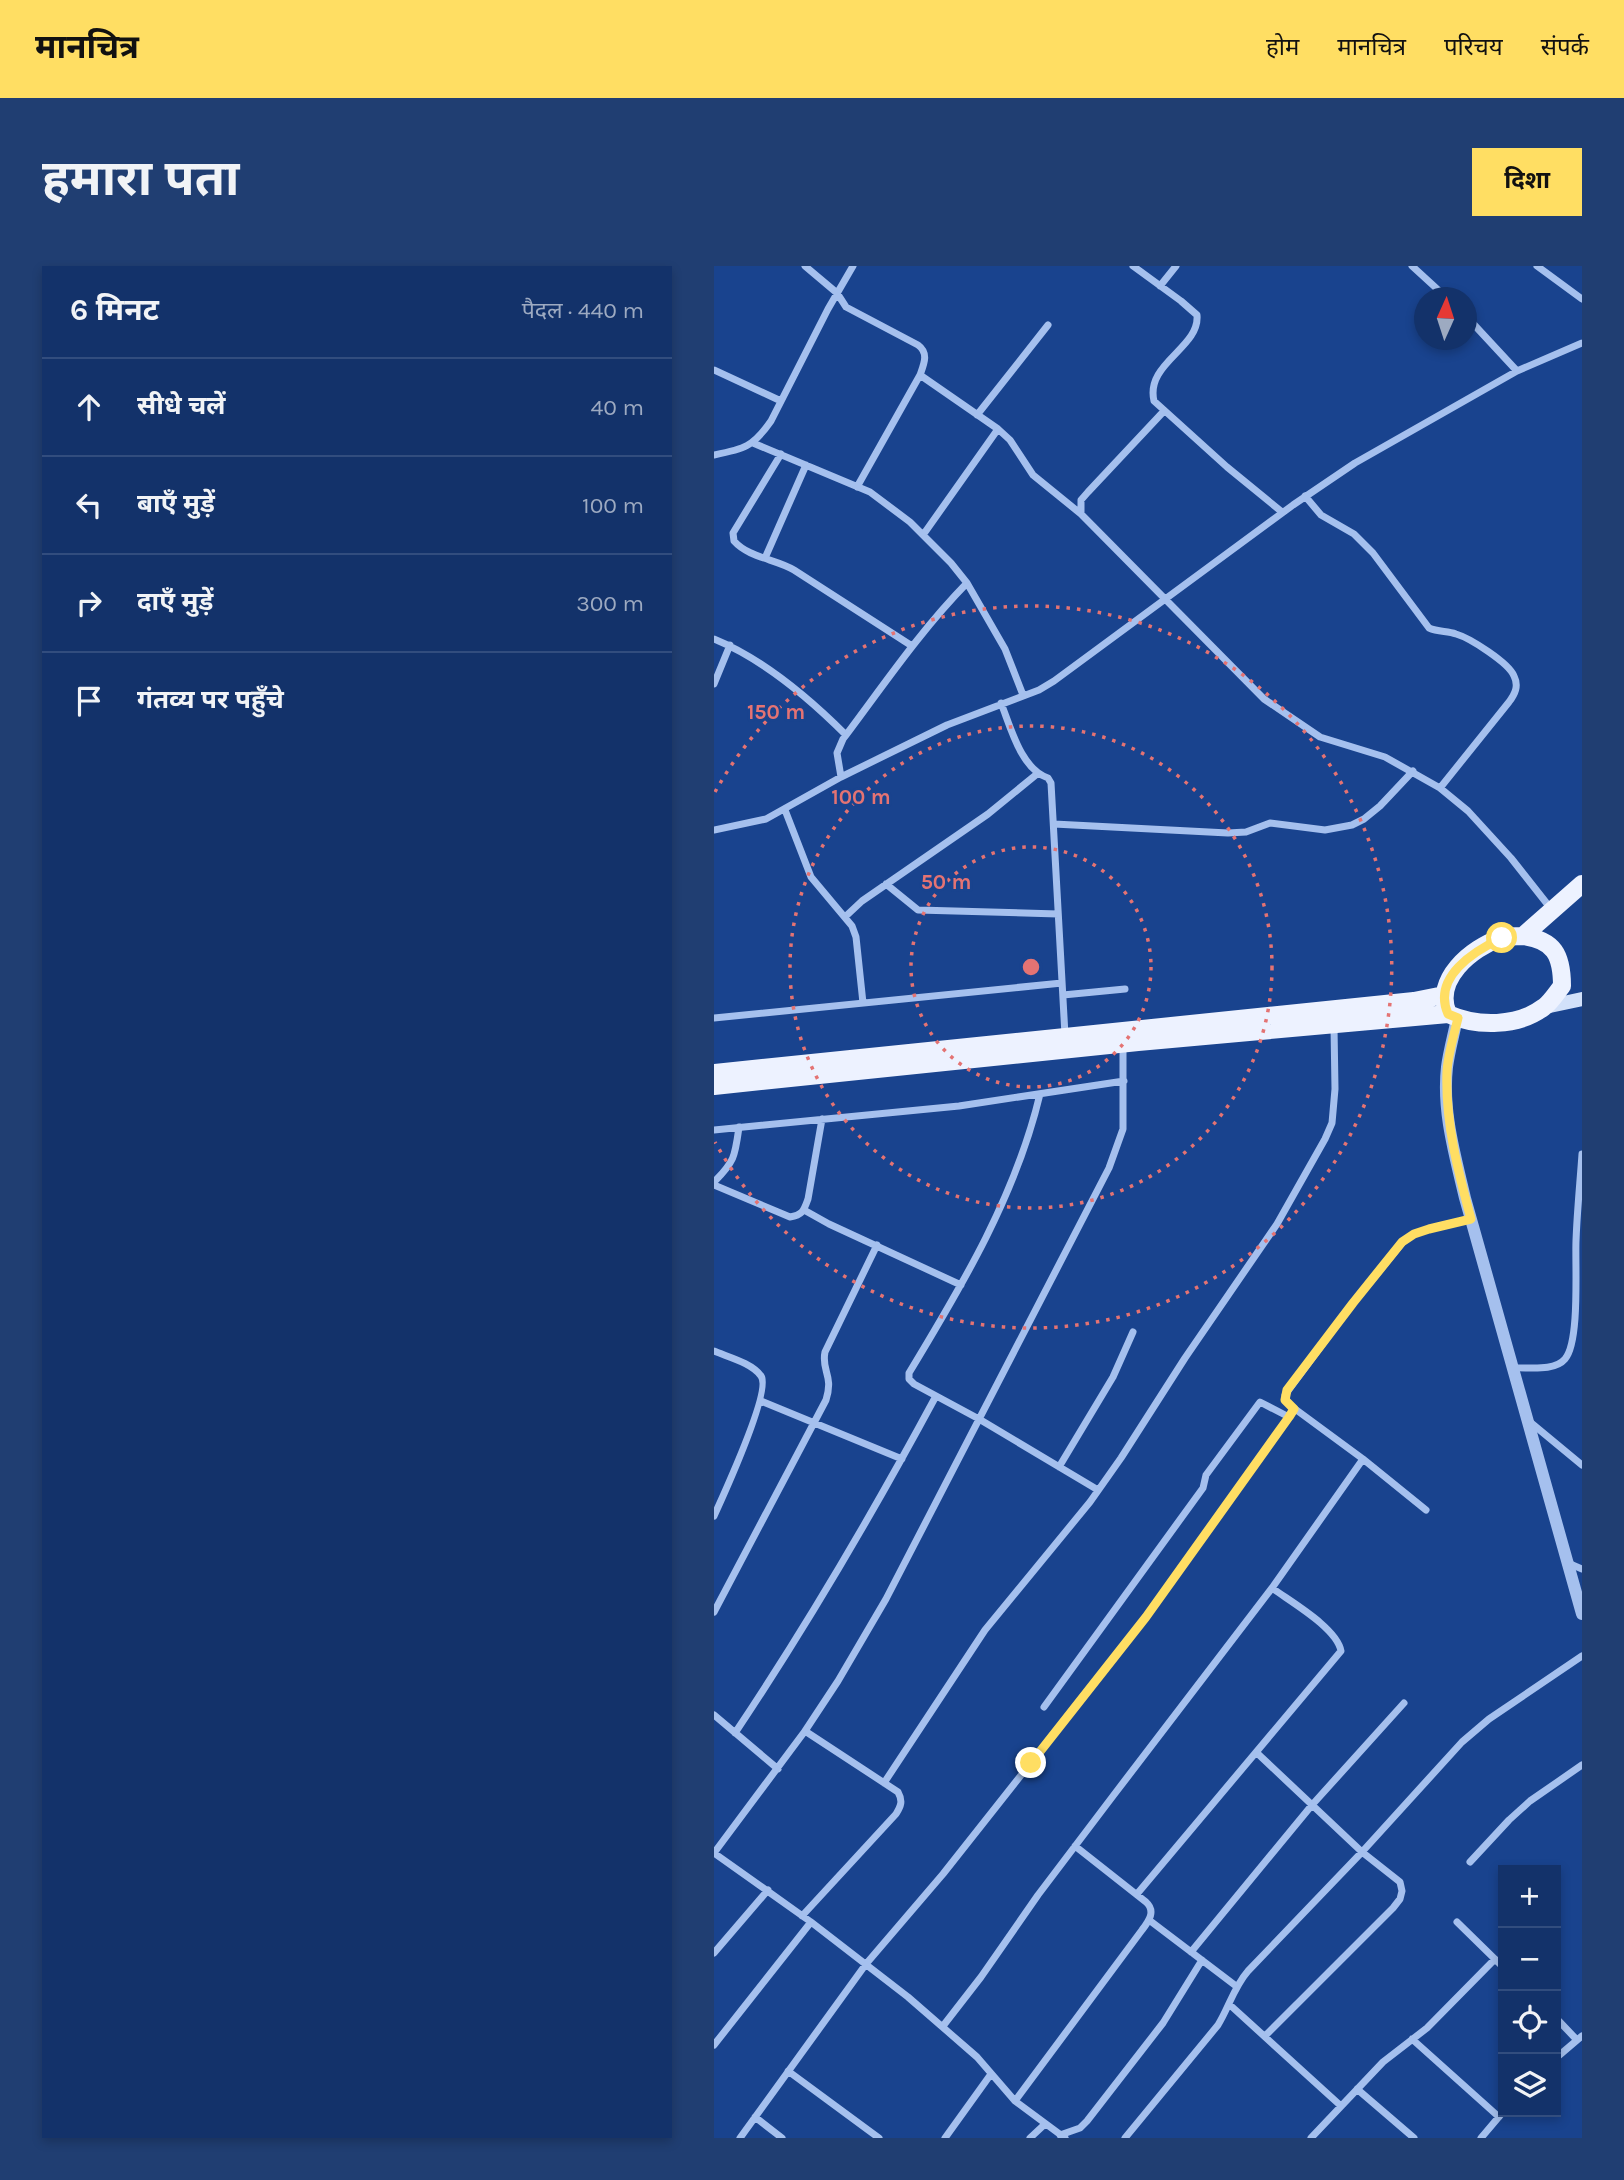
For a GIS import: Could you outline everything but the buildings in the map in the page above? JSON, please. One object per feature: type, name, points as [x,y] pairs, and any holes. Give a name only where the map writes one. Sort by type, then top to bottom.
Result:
[{"type":"main road","points":[[1523,936],[1582,884]]},
{"type":"main road","points":[[1453,1016],[1444,1005],[1448,981],[1463,960],[1483,946],[1502,938],[1539,938],[1549,944],[1562,967],[1562,986],[1545,1007]]},
{"type":"main road","points":[[714,1086],[1415,1001],[1444,995]]},
{"type":"main road","points":[[714,1073],[1066,1042],[1123,1044],[1334,1023],[1453,1016],[1485,1024],[1520,1018],[1545,1007],[1582,999]]},
{"type":"street","points":[[805,266],[837,293],[846,307],[923,349],[925,362],[920,375],[857,487]]},
{"type":"street","points":[[714,455],[742,449],[753,443],[771,421],[853,266]]},
{"type":"street","points":[[1133,266],[1197,315],[1196,329],[1154,382],[1154,401],[1282,512]]},
{"type":"street","points":[[1160,286],[1176,266]]},
{"type":"street","points":[[1412,266],[1435,287]]},
{"type":"street","points":[[1537,266],[1582,299]]},
{"type":"street","points":[[977,415],[1048,326]]},
{"type":"street","points":[[1477,328],[1517,372]]},
{"type":"street","points":[[714,830],[766,819],[841,777],[947,725],[1054,681],[1282,512],[1355,463],[1517,372],[1582,343]]},
{"type":"street","points":[[714,370],[781,401]]},
{"type":"street","points":[[920,375],[1010,440],[1032,475],[1081,514],[1248,685],[1320,737],[1385,757],[1440,788],[1468,811],[1511,858],[1552,910]]},
{"type":"street","points":[[1081,514],[1082,500],[1088,492],[1164,411]]},
{"type":"street","points":[[923,535],[998,429]]},
{"type":"street","points":[[753,443],[886,502],[923,535],[967,583],[1005,649],[1023,695]]},
{"type":"street","points":[[781,454],[733,533],[734,541],[738,546],[794,570],[912,646]]},
{"type":"street","points":[[765,558],[806,465]]},
{"type":"street","points":[[1305,496],[1321,515],[1354,534],[1373,553],[1429,628],[1459,634],[1510,670],[1515,678],[1515,693],[1510,702],[1440,788]]},
{"type":"street","points":[[841,777],[837,753],[846,735],[912,646],[967,583]]},
{"type":"street","points":[[714,639],[730,645],[787,684],[825,714],[846,735]]},
{"type":"street","points":[[714,684],[730,645]]},
{"type":"street","points":[[1001,703],[1016,740],[1037,774],[1048,778],[1051,783],[1066,1042]]},
{"type":"street","points":[[1054,824],[1228,833],[1246,832],[1270,823],[1325,830],[1338,829],[1364,819],[1413,771]]},
{"type":"street","points":[[846,916],[862,901],[988,814],[1037,774]]},
{"type":"street","points":[[785,810],[811,877],[846,916],[856,937],[863,1003]]},
{"type":"street","points":[[886,884],[918,910],[1058,914]]},
{"type":"street","points":[[714,1018],[1062,983]]},
{"type":"street","points":[[1063,995],[1125,989]]},
{"type":"street","points":[[1453,1016],[1447,1068],[1451,1140],[1582,1614]]},
{"type":"street","points":[[884,1783],[985,1630],[1098,1490],[1277,1224],[1325,1139],[1334,1108],[1334,1023]]},
{"type":"street","points":[[1123,1044],[1125,1114],[1120,1143],[886,1599],[805,1731],[714,1853],[811,1922],[943,2026],[976,2057],[1015,2101],[1062,2136],[1080,2128],[1087,2121],[1163,2023],[1202,1960]]},
{"type":"street","points":[[714,1130],[960,1106],[1124,1081]]},
{"type":"street","points":[[1040,1094],[1016,1175],[961,1285],[909,1373],[909,1379],[1098,1490]]},
{"type":"street","points":[[739,1127],[734,1157],[714,1183],[790,1217],[800,1215],[804,1210],[822,1119]]},
{"type":"street","points":[[1513,1368],[1552,1367],[1560,1364],[1571,1350],[1582,1154]]},
{"type":"street","points":[[804,1210],[961,1285]]},
{"type":"street","points":[[1426,1510],[1285,1400],[1287,1390],[1402,1242],[1429,1229],[1471,1219]]},
{"type":"street","points":[[714,1612],[814,1424],[830,1388],[824,1361],[825,1352],[877,1245]]},
{"type":"street","points":[[1059,1467],[1113,1377],[1133,1332]]},
{"type":"street","points":[[714,1351],[756,1370],[763,1377],[764,1384],[761,1401],[714,1516]]},
{"type":"street","points":[[734,1732],[788,1654],[936,1396]]},
{"type":"street","points":[[761,1401],[902,1459]]},
{"type":"street","points":[[1044,1707],[1203,1488],[1206,1475],[1260,1402],[1289,1417]]},
{"type":"street","points":[[740,2138],[866,1964],[943,1874],[1146,1617],[1294,1409]]},
{"type":"street","points":[[1527,1419],[1582,1465]]},
{"type":"street","points":[[943,2026],[1075,1846],[1272,1588],[1363,1459]]},
{"type":"street","points":[[714,1487],[725,1492]]},
{"type":"street","points":[[1567,1562],[1582,1569]]},
{"type":"street","points":[[1137,1895],[1341,1651],[1340,1643],[1324,1626],[1272,1588]]},
{"type":"street","points":[[1125,2138],[1210,2036],[1230,2005],[1236,1986],[1248,1970],[1362,1852],[1469,1735],[1582,1656]]},
{"type":"street","points":[[1191,1952],[1312,1805],[1404,1703]]},
{"type":"street","points":[[714,1715],[778,1769]]},
{"type":"street","points":[[802,1916],[901,1806],[898,1792],[805,1731]]},
{"type":"street","points":[[1257,1753],[1362,1852],[1400,1882],[1402,1891],[1400,1899],[1265,2036]]},
{"type":"street","points":[[1470,1862],[1530,1801],[1582,1765]]},
{"type":"street","points":[[1015,2101],[1149,1920],[1151,1906],[1075,1846]]},
{"type":"street","points":[[714,1953],[768,1890]]},
{"type":"street","points":[[1149,1920],[1236,1986]]},
{"type":"street","points":[[714,2045],[811,1922]]},
{"type":"street","points":[[1457,1922],[1498,1962]]},
{"type":"street","points":[[1311,2138],[1383,2062],[1427,2028],[1495,1959]]},
{"type":"street","points":[[1230,2005],[1341,2106]]},
{"type":"street","points":[[1561,2022],[1580,2038],[1561,2054]]},
{"type":"street","points":[[1412,2039],[1498,2111]]},
{"type":"street","points":[[788,2071],[879,2138]]},
{"type":"street","points":[[945,2138],[991,2074]]},
{"type":"street","points":[[1357,2089],[1414,2138]]},
{"type":"street","points":[[755,2117],[782,2138]]},
{"type":"street","points":[[1482,2138],[1499,2117]]},
{"type":"street","points":[[1031,2138],[1045,2124]]},
{"type":"route","points":[[1031,1763],[1146,1617],[1289,1417],[1294,1409],[1285,1400],[1287,1390],[1402,1242],[1429,1229],[1471,1219],[1451,1140],[1447,1100],[1447,1068],[1458,1018],[1448,1014],[1444,995],[1448,981],[1463,960],[1483,946],[1502,938]]}]
